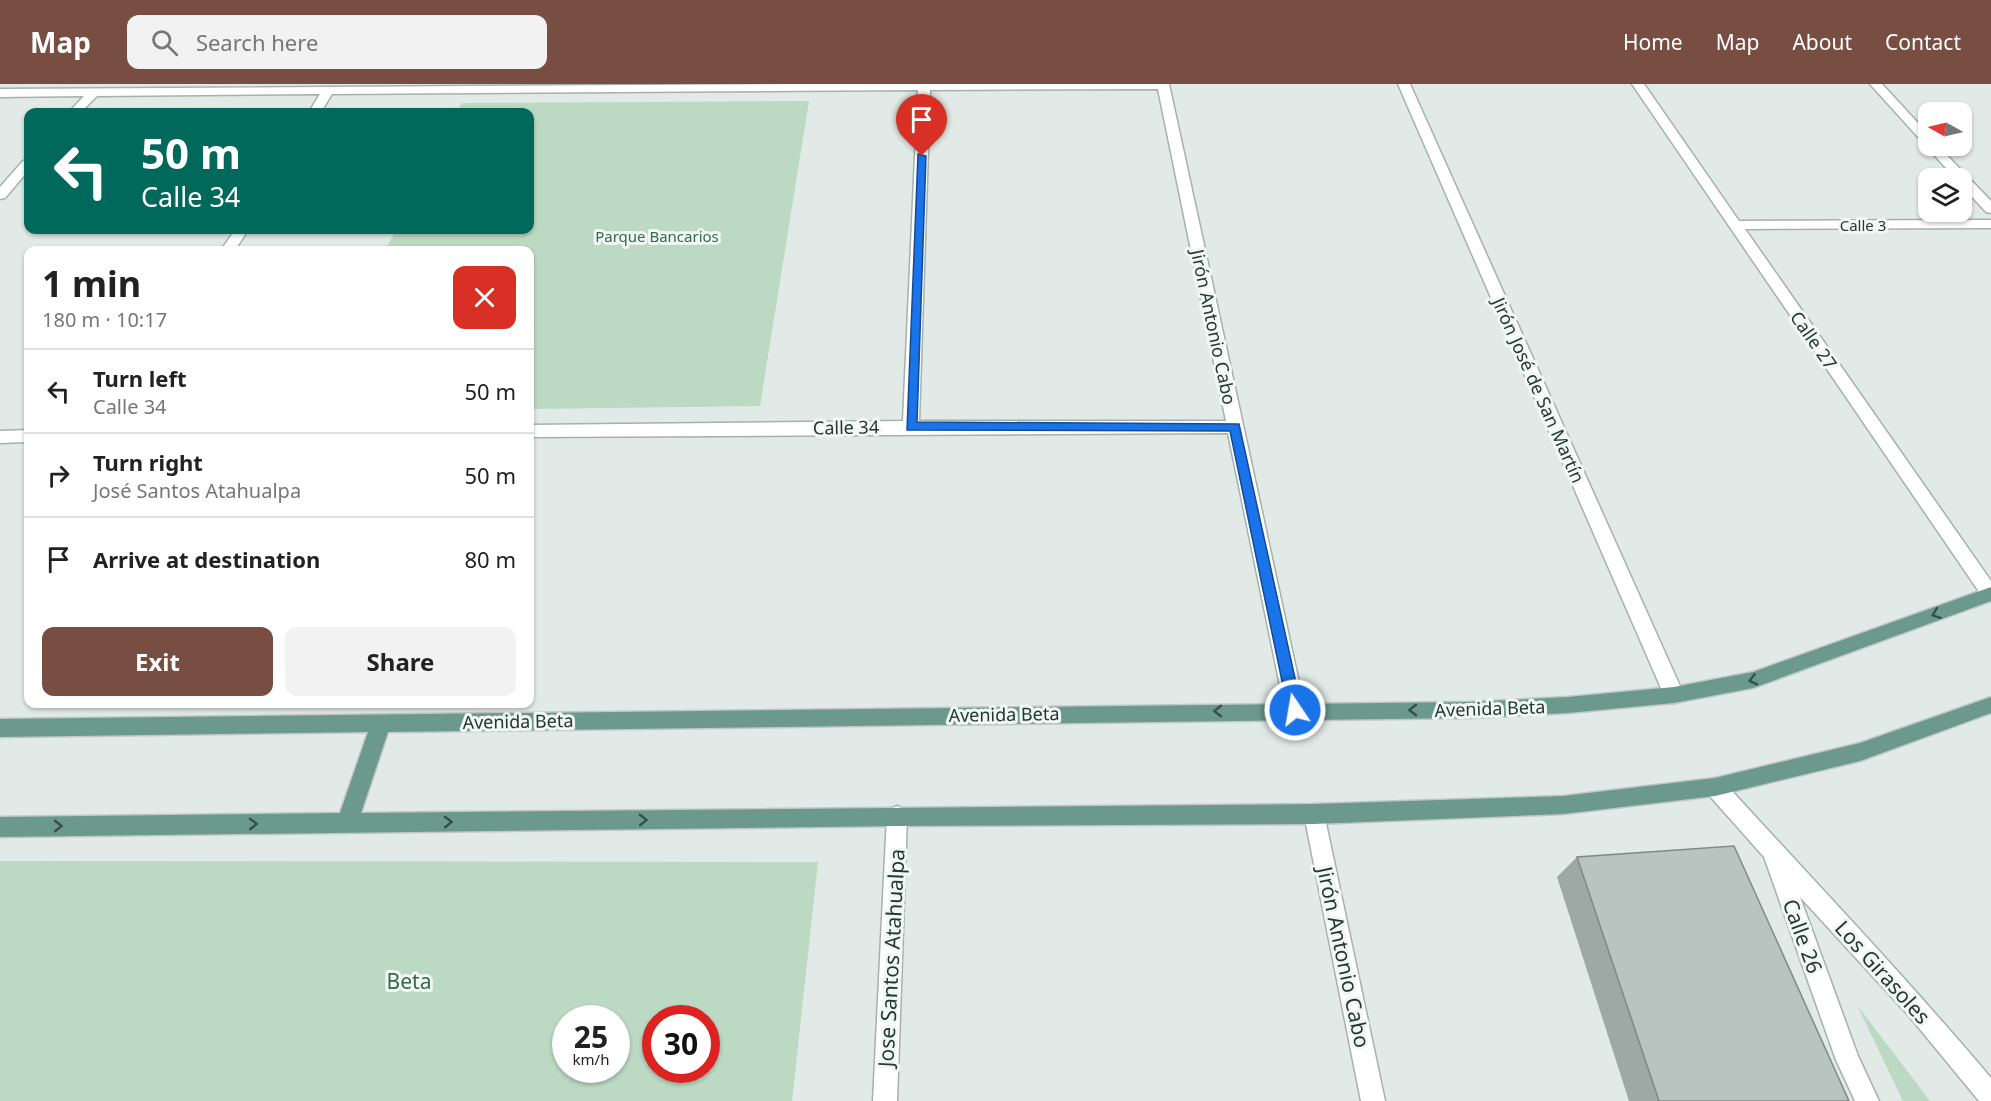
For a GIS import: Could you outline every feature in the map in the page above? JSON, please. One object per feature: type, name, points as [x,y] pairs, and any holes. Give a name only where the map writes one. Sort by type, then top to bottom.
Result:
[{"type":"main road","name":"Avenida Beta","points":[[0,728],[1295,710],[1470,710],[1568,705],[1674,695],[1754,680],[1990,594]]},
{"type":"main road","points":[[0,827],[897,816],[1314,814],[1563,805],[1715,787],[1860,752],[1991,705]]},
{"type":"main road","points":[[346,824],[381,723]]},
{"type":"street","name":"Jirón José de San Martín","points":[[1404,84],[1674,695]]},
{"type":"street","name":"Calle 27","points":[[1638,84],[1990,594]]},
{"type":"street","points":[[1876,84],[1918,130]]},
{"type":"street","points":[[0,93],[618,86],[924,88],[1163,85]]},
{"type":"street","name":"Jirón Antonio Cabo","points":[[1163,85],[1295,710]]},
{"type":"street","points":[[911,427],[924,88]]},
{"type":"street","points":[[317,108],[329,89]]},
{"type":"street","points":[[79,108],[94,92]]},
{"type":"street","points":[[1941,156],[1991,209]]},
{"type":"street","points":[[0,195],[24,168]]},
{"type":"street","name":"Calle 3","points":[[1734,225],[1991,224]]},
{"type":"street","name":"Calle 34","points":[[534,431],[911,427],[1235,427]]},
{"type":"street","points":[[0,436],[24,436]]},
{"type":"street","name":"Calle 26","points":[[1715,787],[1773,851],[1848,1060],[1867,1101]]},
{"type":"street","name":"Jirón Antonio Cabo","points":[[1314,814],[1373,1101]]},
{"type":"street","name":"Jose Santos Atahualpa","points":[[885,1101],[897,816]]},
{"type":"street","name":"Los Girasoles","points":[[1773,851],[1917,1008],[1991,1097]]},
{"type":"green space","name":"Parque Bancarios","points":[[809,101],[760,406],[534,409],[534,246],[387,246],[394,234],[534,234],[534,108],[459,108],[462,103]]},
{"type":"green space","name":"Beta","points":[[0,861],[818,862],[792,1101],[0,1101]]},
{"type":"green space","points":[[1857,1005],[1930,1101],[1903,1101]]},
{"type":"building","points":[[1734,846],[1849,1101],[1659,1101],[1577,857]]},
{"type":"route","points":[[922,156],[911,427],[1235,427],[1295,710]]}]
